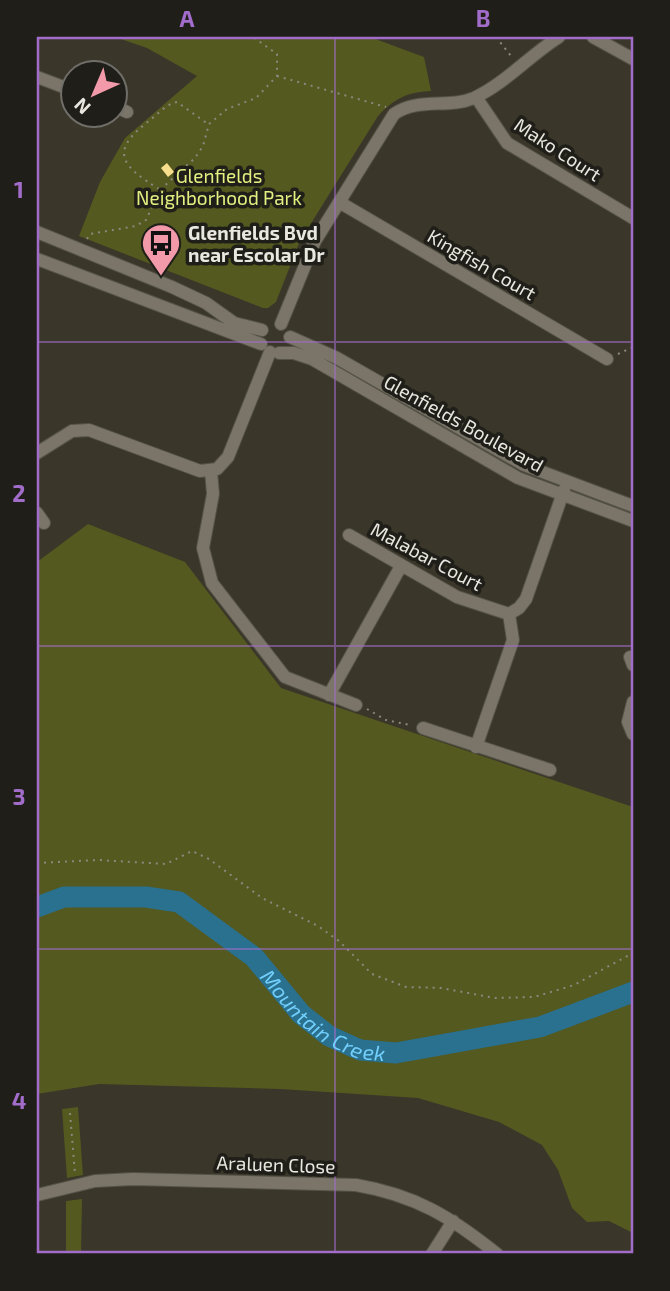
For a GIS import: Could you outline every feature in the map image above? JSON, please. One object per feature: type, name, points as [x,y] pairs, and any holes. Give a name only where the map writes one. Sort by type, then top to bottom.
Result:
[{"type":"street","points":[[281,324],[310,250],[394,114],[413,105],[454,103],[476,97],[559,37]]},
{"type":"street","points":[[593,37],[633,60]]},
{"type":"street","points":[[37,77],[60,86]]},
{"type":"street","name":"Mako Court","points":[[476,97],[507,142],[633,218]]},
{"type":"street","name":"Kingfish Court","points":[[339,202],[607,359]]},
{"type":"street","points":[[37,232],[172,286],[206,303],[234,323],[262,330],[272,323],[281,324],[290,337],[288,346],[270,350]]},
{"type":"street","name":"Glenfields Boulevard","points":[[37,258],[270,350],[313,359],[518,478],[633,521]]},
{"type":"street","points":[[37,453],[72,430],[96,431],[200,471],[211,471],[221,466],[229,457],[270,350],[262,330]]},
{"type":"street","name":"Glenfields Boulevard","points":[[290,337],[337,358],[524,465],[633,506]]},
{"type":"street","points":[[211,471],[213,494],[203,548],[209,578],[285,677],[356,705]]},
{"type":"street","points":[[476,747],[513,639],[509,614],[519,608],[526,599],[566,483]]},
{"type":"street","name":"Malabar Court","points":[[349,535],[467,601],[509,614]]},
{"type":"street","points":[[329,695],[401,566]]},
{"type":"street","points":[[633,702],[628,722],[633,734]]},
{"type":"street","points":[[424,727],[452,739],[550,770]]},
{"type":"street","name":"Araluen Close","points":[[37,1195],[77,1185],[133,1179],[356,1185],[393,1191],[430,1206],[497,1254]]},
{"type":"street","points":[[432,1254],[453,1221]]},
{"type":"path","points":[[82,250],[90,233],[136,226],[146,220],[160,190],[195,158],[203,146],[209,124],[226,109],[257,98],[277,76],[277,54],[253,37]]},
{"type":"path","points":[[496,37],[513,60]]},
{"type":"path","points":[[277,76],[384,105],[394,114]]},
{"type":"path","points":[[160,190],[135,175],[128,166],[125,148],[132,134],[177,102],[209,124]]},
{"type":"path","points":[[607,359],[633,346]]},
{"type":"path","points":[[356,705],[391,722],[424,727]]},
{"type":"path","points":[[37,863],[98,860],[166,864],[192,851],[209,859],[261,898],[318,926],[339,941],[372,974],[406,987],[441,988],[495,998],[534,997],[574,985],[633,953]]},
{"type":"path","points":[[69,1113],[77,1185]]},
{"type":"green space","name":"Glenfields Neighborhood Park","points":[[115,37],[370,37],[424,57],[431,91],[402,98],[378,116],[300,241],[276,302],[263,308],[79,236],[100,182],[125,138],[197,76],[147,48]]},
{"type":"green space","points":[[88,524],[185,562],[281,688],[633,807],[633,1233],[609,1221],[587,1222],[572,1208],[558,1170],[542,1145],[499,1122],[418,1098],[280,1089],[99,1084],[37,1094],[37,562]]},
{"type":"green space","points":[[78,1107],[83,1175],[67,1178],[62,1109]]},
{"type":"green space","points":[[82,1199],[81,1254],[66,1254],[66,1201]]},
{"type":"building","points":[[167,163],[174,172],[168,177],[161,168]]},
{"type":"waterway","name":"Mountain Creek","points":[[37,907],[64,897],[146,897],[179,902],[254,957],[301,1014],[329,1036],[360,1050],[396,1053],[540,1027],[633,992]]},
{"type":"place","name":"Glenfields Bvd near Escolar Dr","points":[[161,277]]}]
